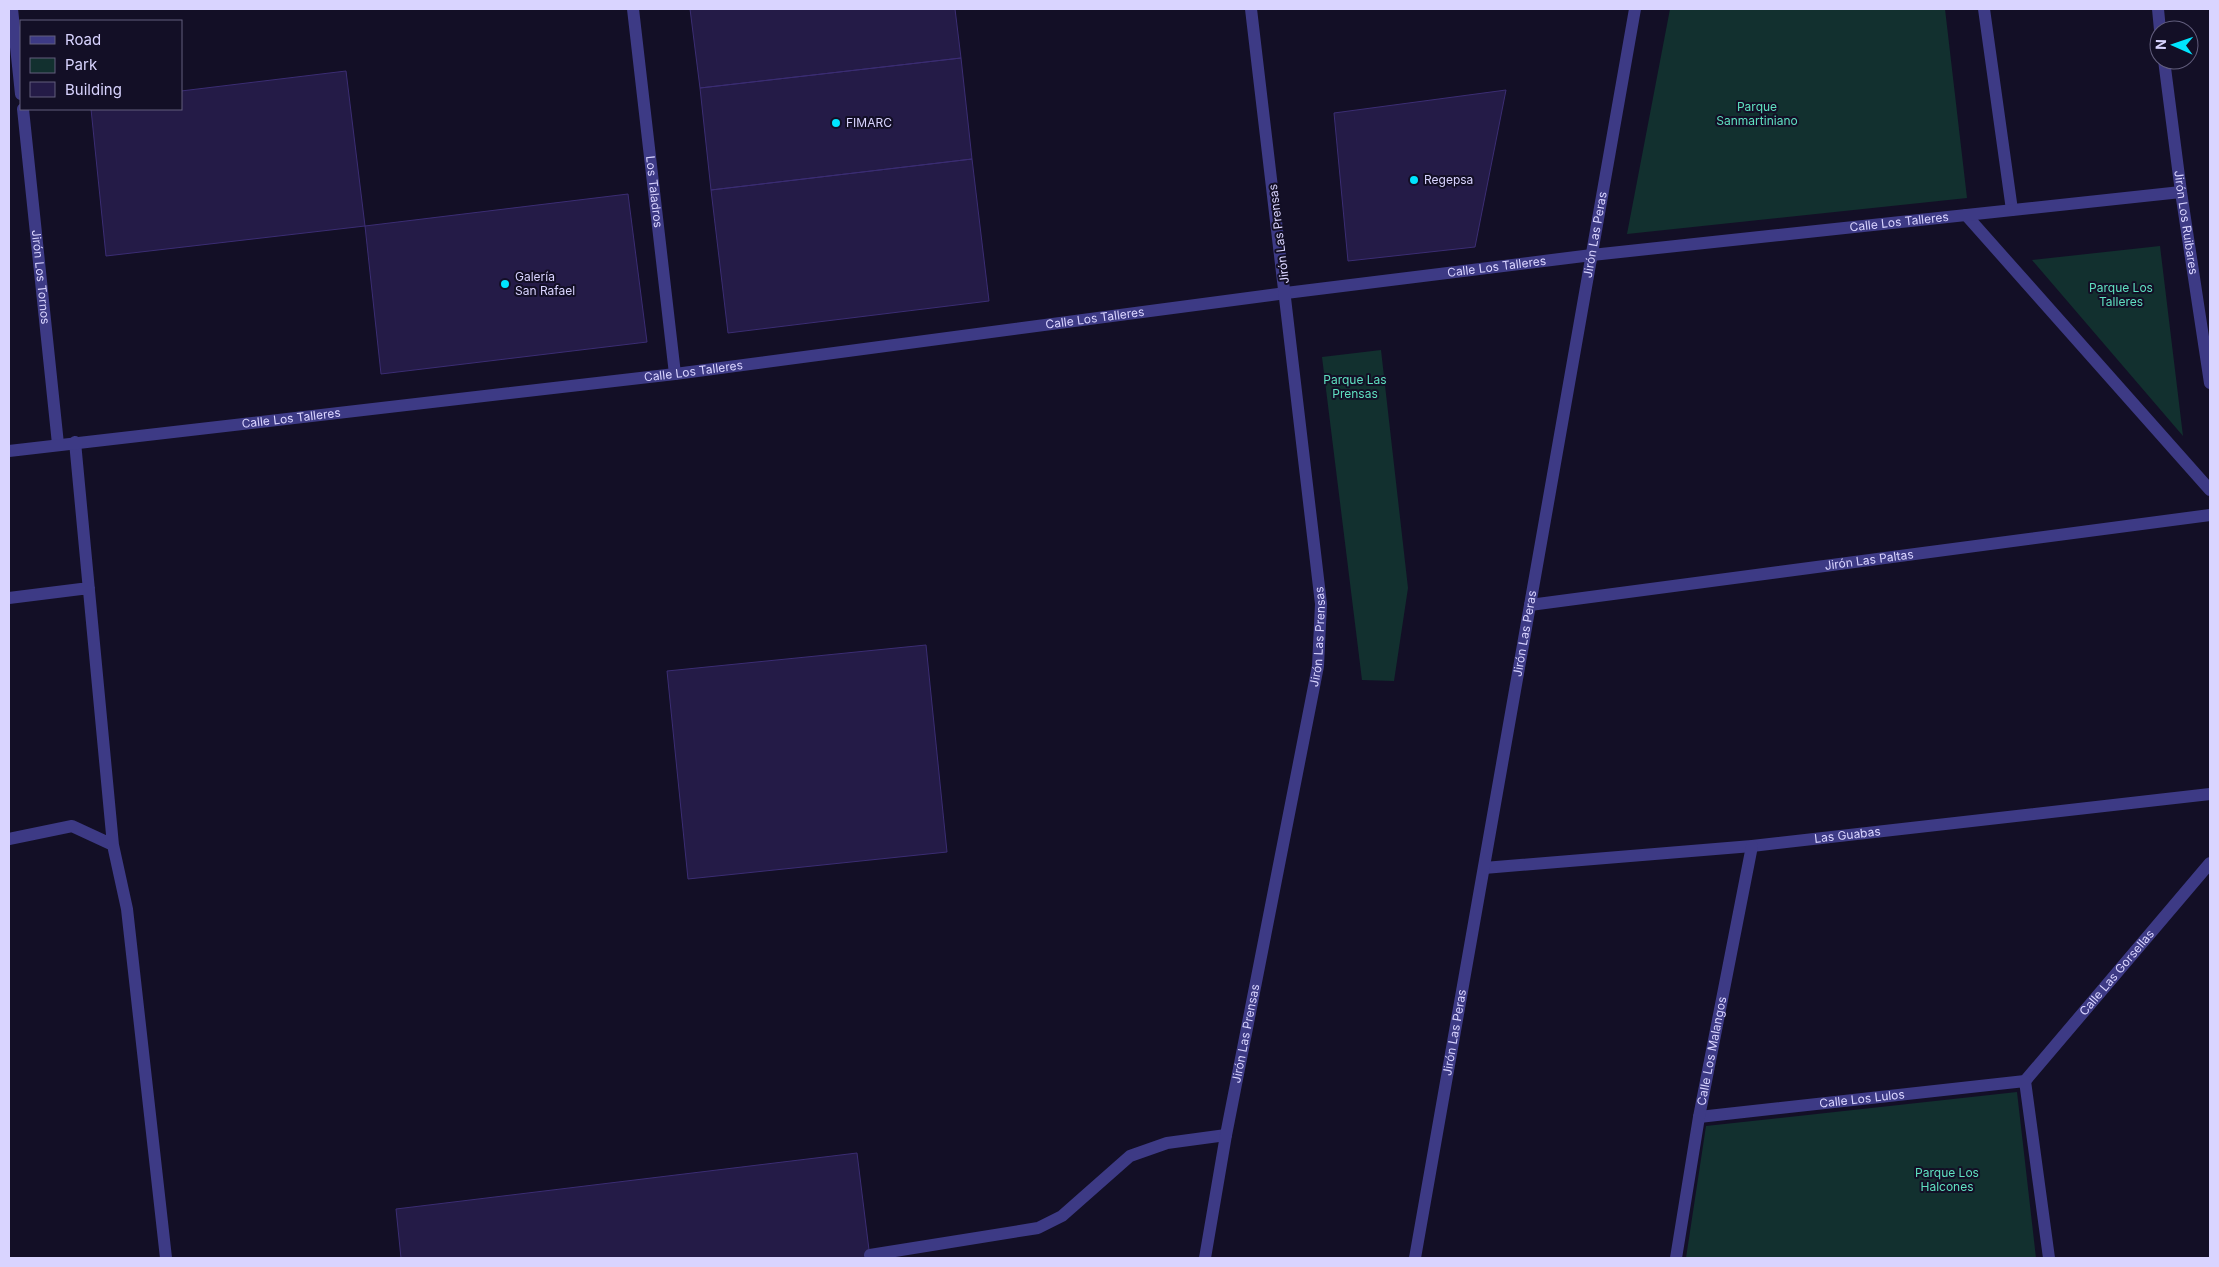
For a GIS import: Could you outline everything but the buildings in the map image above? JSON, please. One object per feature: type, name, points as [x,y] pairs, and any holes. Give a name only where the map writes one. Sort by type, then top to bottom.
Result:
[{"type":"street","points":[[12,9],[20,85]]},
{"type":"street","name":"Los Taladros","points":[[633,9],[674,374]]},
{"type":"street","name":"Jirón Las Prensas","points":[[1205,1258],[1226,1135],[1318,666],[1321,604],[1286,293],[1251,9]]},
{"type":"street","name":"Jirón Las Peras","points":[[1415,1258],[1635,9]]},
{"type":"street","points":[[1984,9],[2012,210]]},
{"type":"street","name":"Jirón Los Ruibares","points":[[2165,70],[2181,192],[2210,383]]},
{"type":"street","name":"Jirón Los Tornos","points":[[23,110],[58,444]]},
{"type":"street","name":"Calle Los Talleres","points":[[9,451],[674,374],[1286,293],[1592,255],[2181,192]]},
{"type":"street","points":[[1966,215],[2210,490]]},
{"type":"street","points":[[75,442],[113,845],[127,909],[166,1258]]},
{"type":"street","name":"Jirón Las Paltas","points":[[1530,605],[2210,515]]},
{"type":"street","points":[[9,598],[89,588]]},
{"type":"street","name":"Las Guabas","points":[[1484,868],[1752,846],[2210,794]]},
{"type":"street","points":[[9,838],[72,826],[113,845]]},
{"type":"street","name":"Calle Los Malangos","points":[[1676,1258],[1698,1117],[1752,846]]},
{"type":"street","name":"Calle Las Gorsellas","points":[[2025,1081],[2210,863]]},
{"type":"street","points":[[2025,1081],[2049,1258]]},
{"type":"street","name":"Calle Los Lulos","points":[[1698,1117],[2025,1081]]},
{"type":"street","points":[[870,1255],[1038,1228],[1062,1216],[1130,1156],[1167,1144],[1226,1135]]},
{"type":"green space","name":"Parque Sanmartiniano","points":[[1670,9],[1945,9],[1967,198],[1627,234]]},
{"type":"green space","name":"Parque Los Talleres","points":[[2160,246],[2183,436],[2032,260]]},
{"type":"green space","name":"Parque Las Prensas","points":[[1381,350],[1408,588],[1394,681],[1362,680],[1322,357]]},
{"type":"green space","name":"Parque Los Halcones","points":[[2017,1092],[2036,1258],[1686,1258],[1706,1126]]},
{"type":"place","name":"FIMARC","points":[[836,123]]},
{"type":"place","name":"Regepsa","points":[[1414,180]]},
{"type":"place","name":"Galería San Rafael","points":[[505,284]]}]
